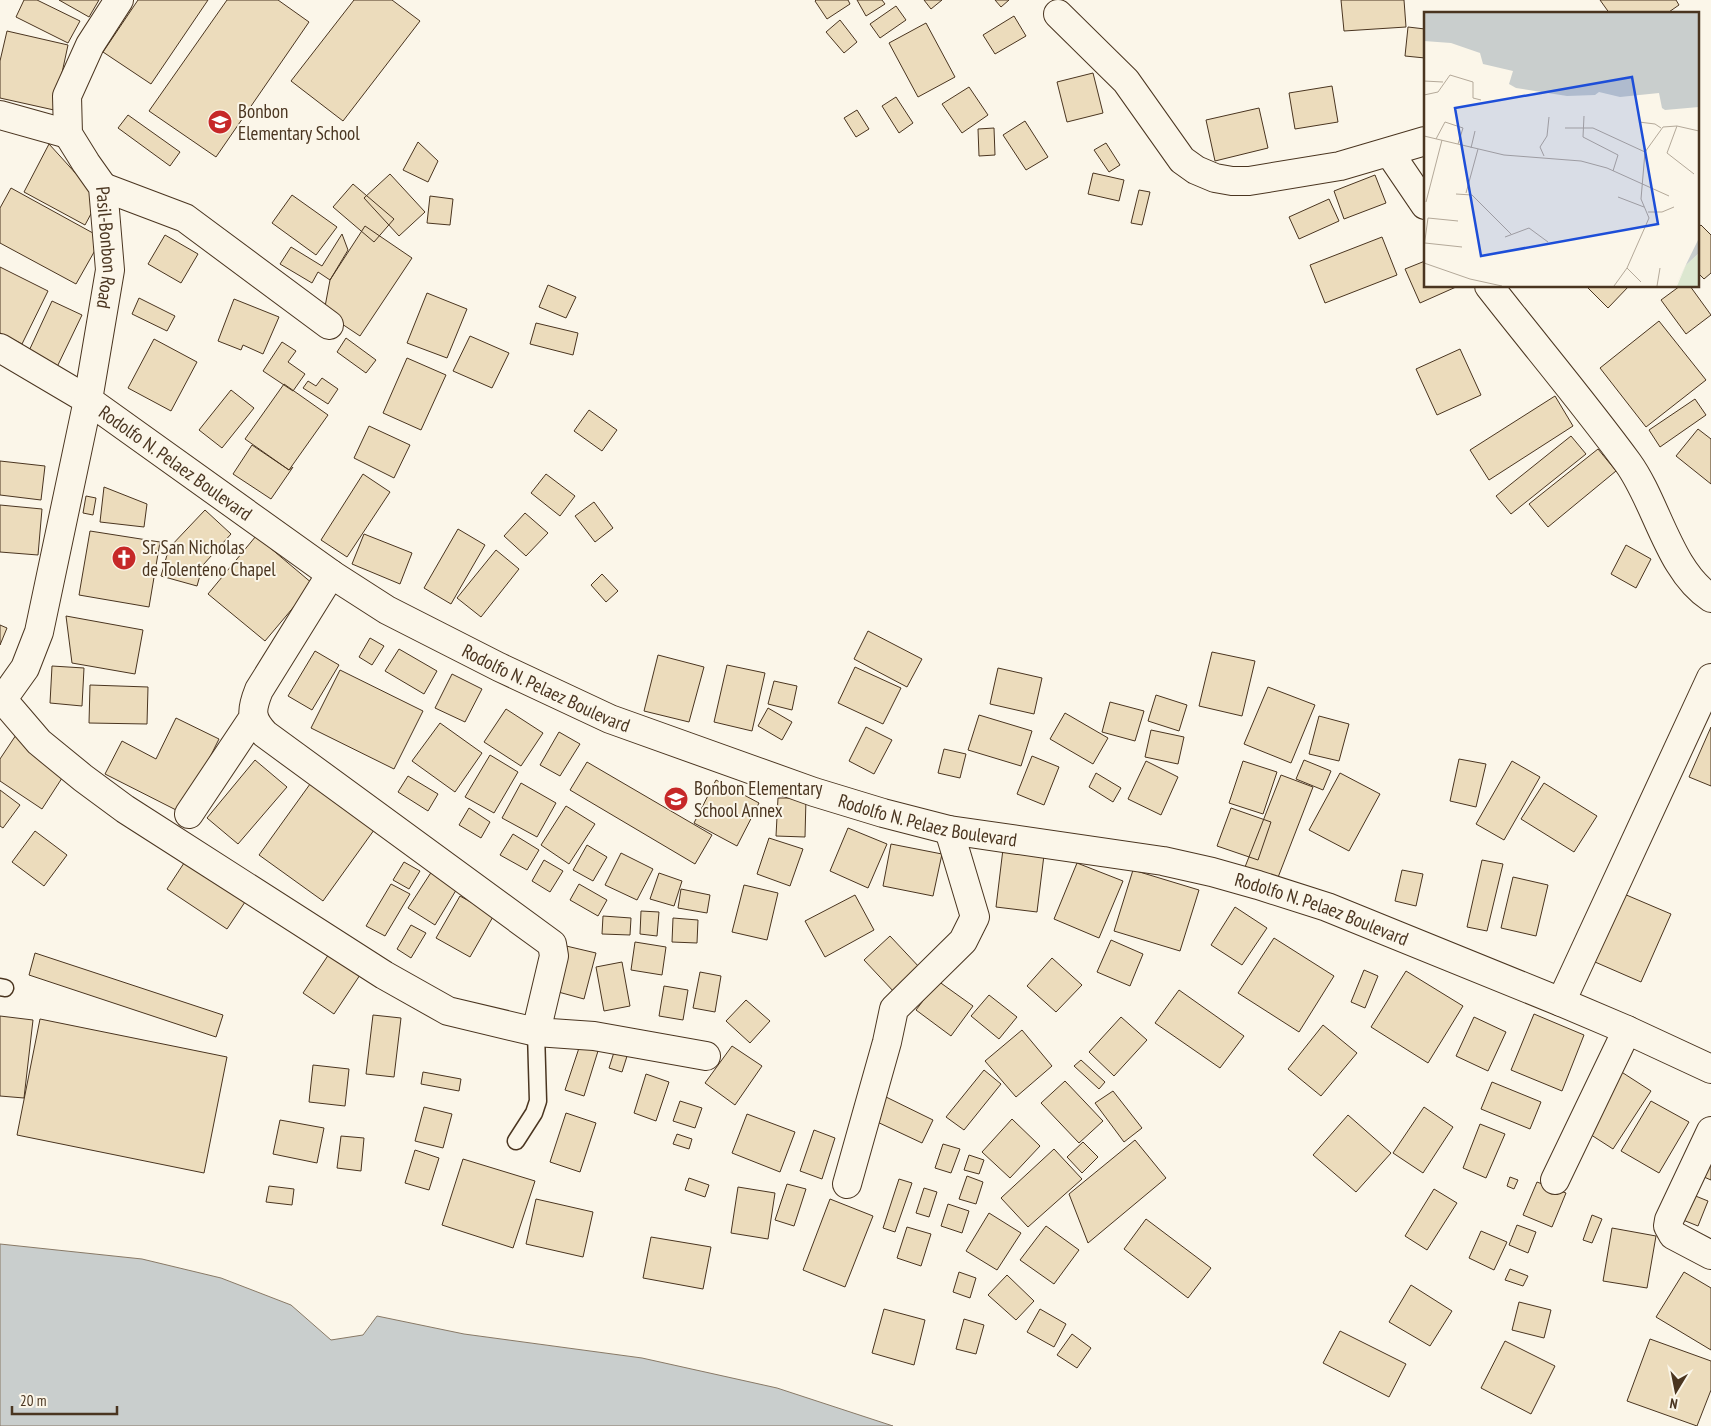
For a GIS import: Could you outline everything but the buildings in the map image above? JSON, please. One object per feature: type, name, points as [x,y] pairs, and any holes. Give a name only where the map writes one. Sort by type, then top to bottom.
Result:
[{"type":"street","points":[[0,115],[68,134],[67,96],[90,45],[119,0]]},
{"type":"street","points":[[1058,14],[1126,81],[1182,160],[1196,170],[1208,175],[1232,181],[1249,181],[1340,166],[1424,141]]},
{"type":"street","name":"Pasil-Bonbon Road","points":[[1,702],[25,668],[39,632],[88,400],[110,270],[103,187],[68,134]]},
{"type":"street","points":[[1389,152],[1424,204]]},
{"type":"street","points":[[103,187],[185,218],[329,325]]},
{"type":"street","points":[[1491,288],[1629,465],[1651,503],[1678,563],[1695,584],[1711,598]]},
{"type":"street","name":"Rodolfo N. Pelaez Boulevard","points":[[0,348],[88,400],[332,574],[387,610],[553,694],[610,719],[814,792],[883,813],[949,830],[1163,861],[1249,882],[1326,907],[1561,1002],[1711,1069]]},
{"type":"street","points":[[332,574],[259,690],[252,709],[253,718],[265,734],[552,944],[554,956],[536,1032]]},
{"type":"street","points":[[1561,1002],[1711,678]]},
{"type":"street","points":[[1,702],[39,742],[124,809],[384,975],[448,1011],[536,1032],[594,1036],[706,1056]]},
{"type":"street","points":[[189,814],[253,718]]},
{"type":"street","points":[[846,1184],[887,1042],[894,1009],[963,941],[975,916],[949,830]]},
{"type":"street","points":[[1555,1180],[1627,1030]]},
{"type":"street","points":[[1711,1132],[1669,1220],[1668,1226],[1673,1235],[1711,1255]]},
{"type":"lane","points":[[516,1141],[534,1113],[538,1101],[536,1032]]},
{"type":"shaded area","points":[[0,1244],[142,1259],[221,1278],[291,1305],[331,1340],[363,1335],[377,1316],[464,1334],[642,1358],[777,1388],[893,1426],[0,1426]]},
{"type":"place","name":"Bonbon Elementary School","points":[[220,122]]},
{"type":"place","name":"Sr. San Nicholas de Tolenteno Chapel","points":[[124,558]]},
{"type":"place","name":"Bonbon Elementary School Annex","points":[[676,799]]}]
